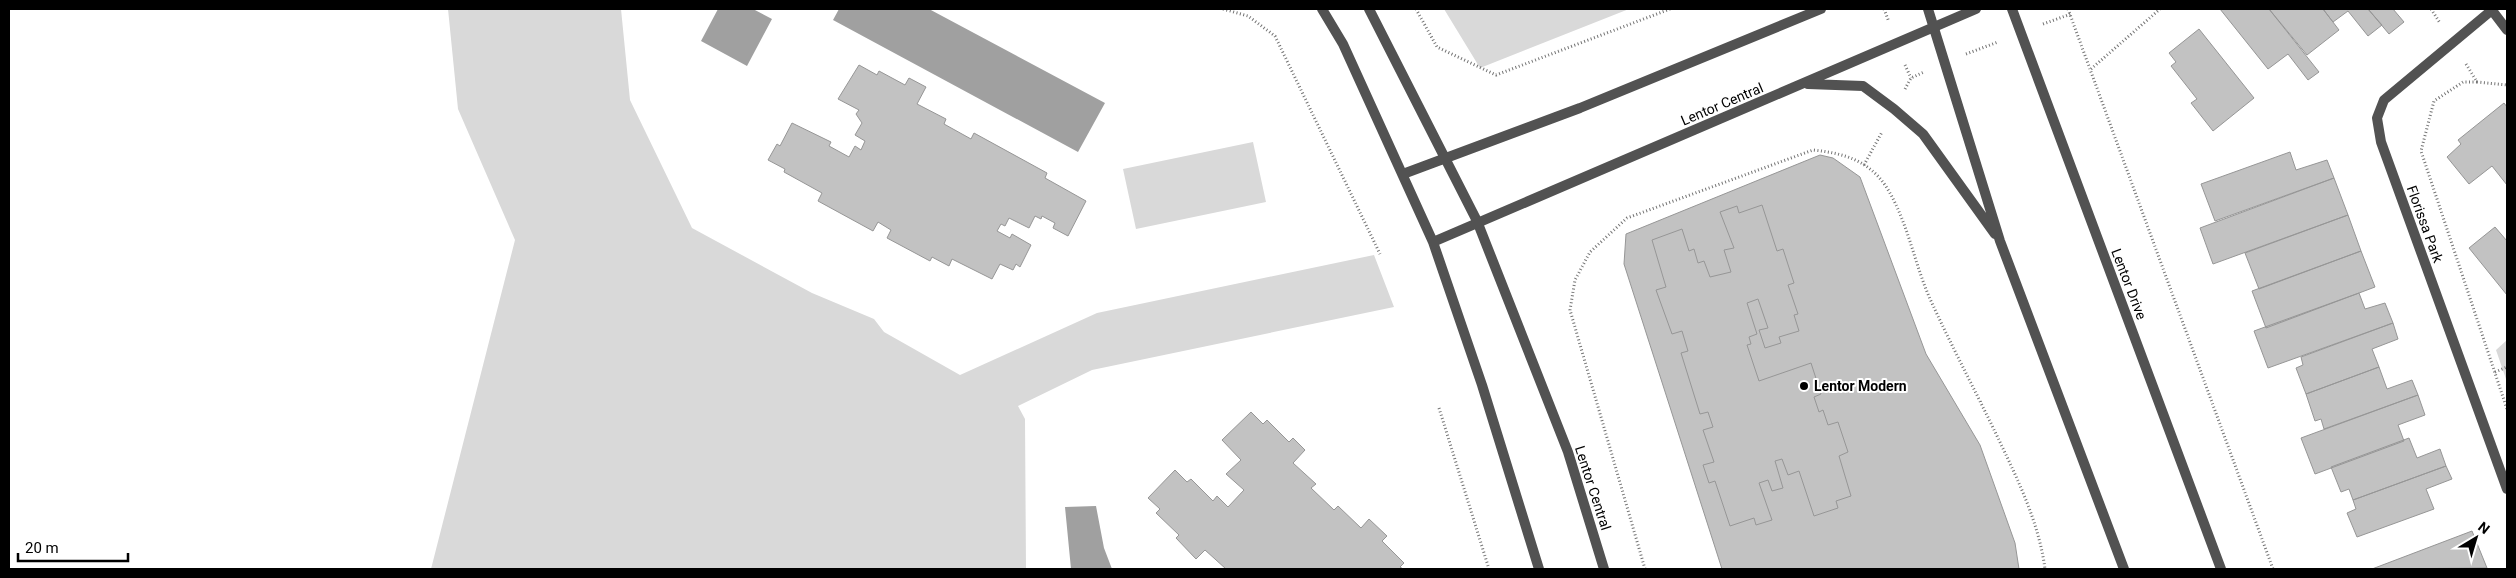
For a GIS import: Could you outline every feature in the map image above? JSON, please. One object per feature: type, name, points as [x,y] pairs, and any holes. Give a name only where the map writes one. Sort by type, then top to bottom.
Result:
[{"type":"street","points":[[1322,9],[1343,44],[1433,242],[1482,385],[1538,569]]},
{"type":"street","name":"Lentor Central","points":[[1369,9],[1477,221],[1568,452],[1604,569]]},
{"type":"street","points":[[1403,174],[1580,108],[1821,9]]},
{"type":"street","points":[[1928,9],[2000,241],[2124,569]]},
{"type":"street","name":"Lentor Central","points":[[1433,242],[1477,221],[1591,175],[1976,9]]},
{"type":"street","name":"Lentor Drive","points":[[2012,9],[2221,569]]},
{"type":"street","name":"Florissa Park","points":[[2507,30],[2491,10],[2384,100],[2377,118],[2381,142],[2507,489]]},
{"type":"street","points":[[1804,84],[1863,86],[1894,109],[1923,134],[2000,241]]},
{"type":"path","points":[[1223,9],[1248,16],[1275,36],[1380,254]]},
{"type":"path","points":[[1416,9],[1437,47],[1496,74],[1670,9]]},
{"type":"path","points":[[2068,9],[2273,569]]},
{"type":"path","points":[[2091,69],[2160,9]]},
{"type":"path","points":[[1911,78],[1946,62],[2070,14]]},
{"type":"path","points":[[2477,82],[2462,82],[2434,101],[2421,151],[2507,409]]},
{"type":"path","points":[[1645,569],[1570,310],[1575,280],[1590,252],[1627,218],[1813,150],[1842,153],[1864,165],[1884,185],[1906,229],[1930,299],[2018,479],[2042,545],[2045,569]]},
{"type":"path","points":[[2495,372],[2507,367]]},
{"type":"path","points":[[1439,408],[1489,569]]},
{"type":"shaded area","points":[[448,9],[621,9],[630,100],[692,228],[812,293],[874,319],[884,332],[960,375],[1097,313],[1374,255],[1394,307],[1092,370],[1018,406],[1025,419],[1026,569],[431,569],[515,240],[458,109]]},
{"type":"shaded area","points":[[718,9],[753,9],[772,19],[747,66],[701,41]]},
{"type":"shaded area","points":[[839,9],[929,9],[1105,103],[1078,152],[833,20]]},
{"type":"shaded area","points":[[1444,9],[1629,9],[1480,68]]},
{"type":"shaded area","points":[[1253,142],[1266,202],[1136,229],[1123,169]]},
{"type":"shaded area","points":[[2507,340],[2507,382],[2496,350]]},
{"type":"shaded area","points":[[1096,506],[1104,548],[1112,569],[1071,569],[1065,507]]},
{"type":"building","points":[[2220,9],[2269,9],[2319,72],[2308,80],[2288,54],[2268,69]]},
{"type":"building","points":[[2269,9],[2323,9],[2339,30],[2307,55]]},
{"type":"building","points":[[2323,9],[2368,9],[2382,25],[2368,36],[2348,11],[2333,22]]},
{"type":"building","points":[[2368,9],[2393,9],[2404,22],[2389,34]]},
{"type":"building","points":[[2199,29],[2254,98],[2213,131],[2191,103],[2197,99],[2171,66],[2176,62],[2169,53]]},
{"type":"building","points":[[859,65],[877,75],[879,71],[905,85],[909,78],[926,87],[917,104],[946,119],[944,124],[971,139],[974,133],[1047,173],[1045,178],[1086,201],[1068,236],[1053,228],[1055,223],[1042,216],[1041,219],[1035,216],[1029,228],[1009,218],[1005,226],[1001,224],[997,231],[1010,238],[1012,234],[1031,245],[1020,267],[1016,264],[1013,270],[1000,264],[992,279],[952,259],[949,266],[932,257],[930,261],[887,238],[891,230],[878,222],[873,231],[818,201],[822,193],[784,172],[785,169],[768,160],[777,144],[780,146],[792,123],[831,142],[829,146],[849,157],[855,146],[861,150],[865,141],[855,135],[862,123],[856,114],[859,110],[838,99]]},
{"type":"building","points":[[2504,103],[2507,107],[2507,185],[2492,166],[2469,184],[2447,157],[2461,144],[2458,140]]},
{"type":"building","points":[[2290,152],[2296,170],[2327,160],[2334,178],[2215,221],[2201,184]]},
{"type":"building","name":"Lentor Modern","points":[[1820,155],[1833,158],[1860,177],[1926,354],[1980,445],[2015,543],[2019,569],[1722,569],[1624,264],[1626,234]]},
{"type":"building","points":[[2334,178],[2348,215],[2213,264],[2200,228]]},
{"type":"building","points":[[1762,205],[1777,251],[1783,249],[1794,283],[1788,285],[1798,314],[1794,315],[1799,331],[1779,337],[1781,343],[1765,348],[1759,330],[1768,328],[1758,299],[1747,303],[1757,334],[1749,337],[1751,344],[1747,345],[1759,381],[1811,363],[1821,394],[1814,397],[1819,412],[1823,410],[1828,425],[1838,422],[1848,452],[1839,456],[1851,496],[1836,501],[1838,508],[1814,516],[1799,471],[1788,475],[1782,459],[1775,461],[1783,488],[1772,491],[1768,480],[1759,483],[1772,520],[1756,525],[1754,518],[1730,526],[1715,481],[1709,483],[1703,465],[1714,462],[1703,430],[1713,427],[1708,412],[1700,414],[1681,353],[1688,351],[1682,331],[1672,334],[1656,290],[1666,287],[1652,240],[1682,229],[1689,251],[1694,249],[1698,263],[1704,261],[1710,277],[1731,272],[1724,250],[1734,248],[1720,212],[1737,206],[1739,213]]},
{"type":"building","points":[[2348,215],[2361,251],[2259,289],[2245,253]]},
{"type":"building","points":[[2495,227],[2507,241],[2507,295],[2469,248]]},
{"type":"building","points":[[2361,251],[2375,287],[2266,328],[2252,291]]},
{"type":"building","points":[[2359,293],[2365,309],[2385,303],[2393,323],[2268,368],[2254,331]]},
{"type":"building","points":[[2393,323],[2398,339],[2372,349],[2379,367],[2306,394],[2296,368],[2303,365],[2301,357]]},
{"type":"building","points":[[2379,367],[2387,389],[2412,380],[2418,395],[2324,429],[2321,419],[2315,421],[2306,394]]},
{"type":"building","points":[[2418,395],[2425,415],[2398,425],[2404,441],[2315,474],[2301,438]]},
{"type":"building","points":[[1251,412],[1263,424],[1267,420],[1289,442],[1293,438],[1305,450],[1293,463],[1316,484],[1311,488],[1334,510],[1338,506],[1361,528],[1369,519],[1387,536],[1382,541],[1404,563],[1400,567],[1403,569],[1226,569],[1205,550],[1196,559],[1176,538],[1179,535],[1156,513],[1160,509],[1148,498],[1175,470],[1187,482],[1191,479],[1213,501],[1217,496],[1228,507],[1244,490],[1226,474],[1241,460],[1222,440]]},
{"type":"building","points":[[2409,438],[2417,458],[2440,449],[2446,466],[2353,500],[2349,489],[2341,492],[2331,467]]},
{"type":"building","points":[[2446,466],[2452,479],[2426,489],[2434,509],[2357,537],[2347,513],[2356,509],[2353,500]]},
{"type":"building","points":[[2472,531],[2487,568],[2372,569]]},
{"type":"place","name":"Lentor Modern","points":[[1804,386]]}]
